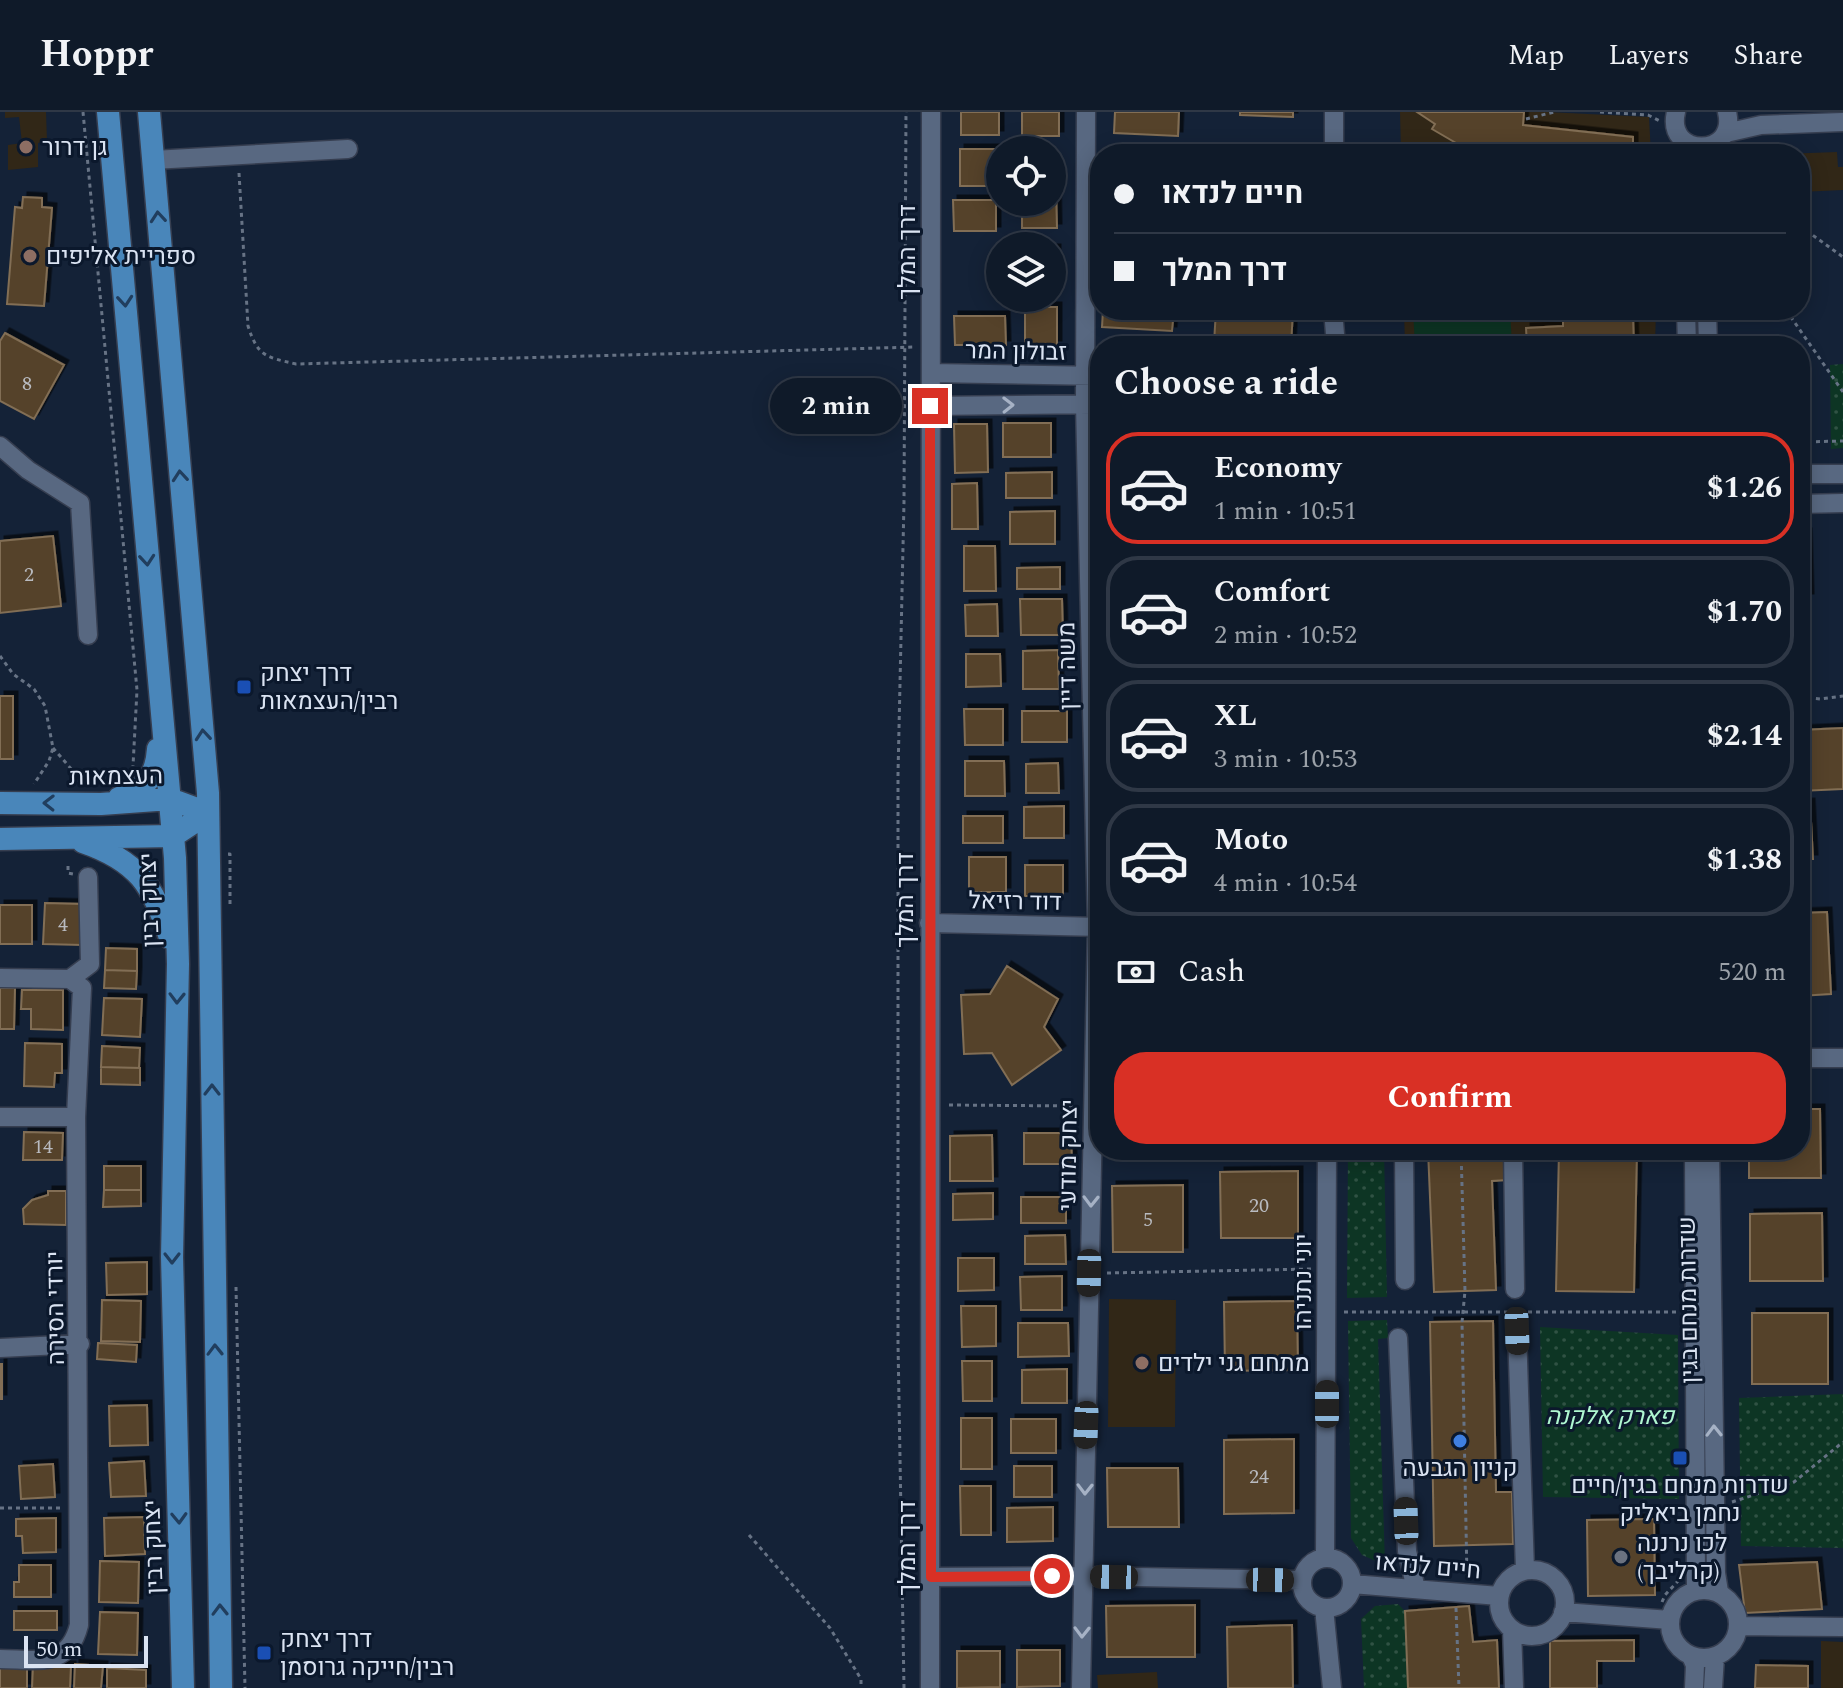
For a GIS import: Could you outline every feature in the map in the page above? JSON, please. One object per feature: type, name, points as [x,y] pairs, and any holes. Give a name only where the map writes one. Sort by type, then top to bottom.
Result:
[{"type":"main road","name":"יצחק רבין","points":[[108,112],[173,836],[178,964],[172,1257],[183,1688]]},
{"type":"main road","points":[[149,112],[208,813],[221,854],[213,1234],[221,1688]]},
{"type":"main road","points":[[101,804],[139,790],[157,768],[160,711]]},
{"type":"main road","name":"העצמאות","points":[[0,803],[101,804],[170,799],[208,813]]},
{"type":"main road","points":[[0,839],[173,836],[208,813]]},
{"type":"main road","points":[[71,838],[106,850],[139,872],[159,905],[178,964]]},
{"type":"street","name":"דרך המלך","points":[[930,1688],[931,112]]},
{"type":"street","name":"משה דיין","points":[[1086,112],[1090,263]]},
{"type":"street","points":[[1334,112],[1334,144]]},
{"type":"street","points":[[1717,144],[1728,127],[1727,112]]},
{"type":"street","points":[[1717,144],[1761,125],[1843,122]]},
{"type":"street","points":[[153,160],[348,149]]},
{"type":"street","name":"זבולון המר","points":[[931,373],[1090,376]]},
{"type":"street","points":[[930,406],[1090,404]]},
{"type":"street","points":[[0,446],[28,470],[80,503],[88,635]]},
{"type":"street","points":[[1810,474],[1843,474]]},
{"type":"street","points":[[1810,504],[1843,503]]},
{"type":"street","points":[[0,978],[70,979],[90,964],[88,877]]},
{"type":"street","name":"דוד רזיאל","points":[[929,923],[1090,927]]},
{"type":"street","name":"יורדי הסירה","points":[[0,1659],[52,1660],[75,1643],[79,1625],[80,1344],[76,1117],[82,988],[70,979]]},
{"type":"street","points":[[1810,1058],[1843,1058]]},
{"type":"street","points":[[0,1117],[76,1117]]},
{"type":"street","name":"יצחק מודעי","points":[[1081,1688],[1092,1160]]},
{"type":"street","name":"יוני נתניהו","points":[[1325,1557],[1327,1160]]},
{"type":"street","points":[[1404,1160],[1405,1280]]},
{"type":"street","points":[[1513,1160],[1515,1289]]},
{"type":"street","name":"שדרות מנחם בגין","points":[[1694,1160],[1696,1590]]},
{"type":"street","name":"שדרות מנחם בגין","points":[[1710,1160],[1716,1573],[1719,1592]]},
{"type":"street","points":[[1517,1331],[1525,1570]]},
{"type":"street","points":[[1398,1338],[1407,1551],[1416,1589]]},
{"type":"street","points":[[0,1348],[80,1344]]},
{"type":"street","points":[[1325,1557],[1341,1561],[1347,1567],[1352,1584],[1348,1598],[1341,1604],[1324,1608],[1311,1604],[1305,1597],[1301,1580],[1309,1565],[1325,1557]]},
{"type":"street","points":[[1525,1570],[1547,1574],[1556,1581],[1565,1601],[1563,1612],[1552,1629],[1532,1636],[1512,1629],[1501,1615],[1499,1596],[1508,1579],[1525,1570]]},
{"type":"street","points":[[931,1577],[1301,1580]]},
{"type":"street","name":"חיים לנדאו","points":[[1352,1584],[1499,1596]]},
{"type":"street","points":[[1691,1656],[1715,1657],[1731,1645],[1739,1626],[1734,1606],[1719,1592],[1696,1590],[1678,1601],[1670,1620],[1674,1642],[1691,1656],[1695,1665],[1694,1688]]},
{"type":"street","points":[[1324,1608],[1332,1688]]},
{"type":"street","points":[[1563,1612],[1670,1620]]},
{"type":"street","points":[[1739,1626],[1843,1627]]},
{"type":"street","points":[[1512,1629],[1514,1688]]},
{"type":"street","points":[[1713,1688],[1715,1657]]},
{"type":"path","points":[[83,112],[137,690],[133,772],[139,790]]},
{"type":"path","points":[[904,1688],[898,1140],[898,774],[904,502],[906,112]]},
{"type":"path","points":[[1526,119],[1554,112]]},
{"type":"path","points":[[1600,112],[1648,115],[1679,132]]},
{"type":"path","points":[[238,155],[248,326],[254,346],[271,358],[296,364],[931,347]]},
{"type":"path","points":[[1810,233],[1843,257]]},
{"type":"path","points":[[1810,345],[1843,392]]},
{"type":"path","points":[[1810,442],[1843,441]]},
{"type":"path","points":[[0,656],[13,674],[34,689],[45,706],[53,748],[49,761],[30,788]]},
{"type":"path","points":[[1810,698],[1843,696]]},
{"type":"path","points":[[53,748],[83,788]]},
{"type":"path","points":[[221,854],[231,917]]},
{"type":"path","points":[[930,1105],[1090,1106]]},
{"type":"path","points":[[1459,1688],[1465,1291],[1461,1160]]},
{"type":"path","points":[[1089,1273],[1327,1269]]},
{"type":"path","points":[[236,1277],[245,1688]]},
{"type":"path","points":[[1328,1312],[1695,1312]]},
{"type":"path","points":[[1715,1507],[1794,1482],[1843,1442]]},
{"type":"path","points":[[0,1508],[79,1508]]},
{"type":"path","points":[[749,1535],[830,1628],[861,1679],[861,1688]]},
{"type":"shaded area","points":[[5,112],[46,112],[47,141],[38,143],[38,167],[8,170],[8,145],[22,143],[19,117],[5,118]]},
{"type":"shaded area","points":[[1400,112],[1547,112],[1649,117],[1650,144],[1401,144]]},
{"type":"shaded area","points":[[1837,152],[1838,167],[1843,167],[1843,190],[1810,192],[1810,153]]},
{"type":"shaded area","points":[[1404,320],[1656,320],[1655,336],[1405,336]]},
{"type":"shaded area","name":"מתחם גני ילדים","points":[[1109,1299],[1176,1300],[1175,1427],[1108,1427]]},
{"type":"shaded area","points":[[1821,1641],[1843,1642],[1843,1688],[1821,1688]]},
{"type":"shaded area","points":[[1157,1672],[1158,1688],[1098,1688],[1097,1675]]},
{"type":"green space","points":[[1414,320],[1511,320],[1511,336],[1414,336]]},
{"type":"green space","points":[[1843,364],[1843,448],[1831,449],[1830,365]]},
{"type":"green space","points":[[1348,1160],[1384,1160],[1387,1297],[1347,1298]]},
{"type":"green space","points":[[1387,1320],[1388,1338],[1378,1339],[1385,1565],[1362,1555],[1351,1538],[1348,1321]]},
{"type":"green space","name":"פארק אלקנה","points":[[1540,1327],[1678,1335],[1679,1499],[1543,1497]]},
{"type":"green space","points":[[1843,1394],[1843,1548],[1741,1546],[1739,1398]]},
{"type":"green space","points":[[1398,1604],[1405,1611],[1408,1688],[1364,1688],[1361,1619],[1375,1606]]},
{"type":"building","points":[[961,112],[999,112],[999,135],[961,135]]},
{"type":"building","points":[[1022,112],[1059,112],[1059,136],[1022,136]]},
{"type":"building","points":[[1115,112],[1179,112],[1178,136],[1114,133]]},
{"type":"building","points":[[1240,112],[1293,112],[1293,117],[1240,115]]},
{"type":"building","points":[[1417,112],[1524,112],[1523,125],[1633,137],[1633,144],[1458,144],[1432,129],[1435,124]]},
{"type":"building","points":[[960,149],[986,149],[986,186],[960,186]]},
{"type":"building","name":"ספריית אליפים","points":[[23,197],[42,198],[42,207],[52,208],[44,306],[7,304],[15,207],[22,208]]},
{"type":"building","points":[[953,200],[986,200],[986,216],[996,216],[996,231],[954,231]]},
{"type":"building","points":[[1022,216],[1057,216],[1057,228],[1022,228]]},
{"type":"building","points":[[1025,312],[1057,312],[1057,345],[1025,345]]},
{"type":"building","points":[[954,316],[1005,316],[1006,345],[955,345]]},
{"type":"building","points":[[1102,320],[1173,320],[1172,331],[1102,327]]},
{"type":"building","points":[[1215,320],[1292,320],[1292,336],[1214,336]]},
{"type":"building","points":[[1563,320],[1633,320],[1634,336],[1526,336],[1526,328],[1563,326]]},
{"type":"building","points":[[5,333],[64,365],[34,419],[0,401],[0,341]]},
{"type":"building","points":[[1003,423],[1051,423],[1051,457],[1003,457]]},
{"type":"building","points":[[954,424],[987,424],[988,472],[955,473]]},
{"type":"building","points":[[1052,472],[1052,498],[1006,498],[1006,473]]},
{"type":"building","points":[[977,483],[978,529],[952,529],[952,484]]},
{"type":"building","points":[[1055,511],[1055,544],[1010,544],[1010,512]]},
{"type":"building","points":[[53,536],[61,606],[0,613],[0,541]]},
{"type":"building","points":[[964,546],[995,546],[996,591],[964,591]]},
{"type":"building","points":[[1060,567],[1060,589],[1017,589],[1017,568]]},
{"type":"building","points":[[1020,599],[1062,599],[1063,635],[1021,635]]},
{"type":"building","points":[[997,604],[998,636],[966,636],[965,605]]},
{"type":"building","points":[[1058,650],[1059,689],[1023,689],[1023,651]]},
{"type":"building","points":[[966,654],[1000,654],[1001,686],[966,687]]},
{"type":"building","points":[[0,696],[13,696],[13,759],[0,759]]},
{"type":"building","points":[[964,709],[1003,709],[1003,745],[965,745]]},
{"type":"building","points":[[1022,711],[1067,711],[1067,742],[1022,742]]},
{"type":"building","points":[[1843,728],[1843,789],[1810,791],[1810,730]]},
{"type":"building","points":[[965,761],[1004,761],[1005,796],[965,796]]},
{"type":"building","points":[[1058,763],[1059,793],[1026,793],[1026,764]]},
{"type":"building","points":[[1810,803],[1813,859],[1810,859]]},
{"type":"building","points":[[1064,806],[1064,838],[1024,838],[1024,807]]},
{"type":"building","points":[[963,816],[1003,816],[1003,843],[963,843]]},
{"type":"building","points":[[969,857],[1006,857],[1006,892],[969,892]]},
{"type":"building","points":[[1025,865],[1063,865],[1063,896],[1025,896]]},
{"type":"building","points":[[45,903],[83,904],[82,945],[43,944]]},
{"type":"building","points":[[0,905],[32,905],[32,944],[0,944]]},
{"type":"building","points":[[1827,912],[1831,994],[1810,995],[1810,913]]},
{"type":"building","points":[[106,948],[137,949],[137,971],[105,970]]},
{"type":"building","points":[[1007,966],[1058,999],[1044,1027],[1061,1050],[1012,1085],[992,1053],[964,1054],[961,995],[990,994]]},
{"type":"building","points":[[105,970],[137,971],[136,989],[104,988]]},
{"type":"building","points":[[0,988],[15,988],[14,1029],[0,1029]]},
{"type":"building","points":[[22,990],[63,990],[63,1030],[31,1029],[31,1009],[21,1009]]},
{"type":"building","points":[[104,998],[142,999],[140,1037],[102,1035]]},
{"type":"building","points":[[25,1043],[62,1044],[62,1073],[55,1073],[54,1087],[24,1086]]},
{"type":"building","points":[[102,1046],[140,1048],[139,1068],[101,1067]]},
{"type":"building","points":[[101,1067],[140,1068],[140,1085],[101,1084]]},
{"type":"building","points":[[1810,1109],[1820,1109],[1821,1178],[1749,1178],[1749,1160],[1810,1160]]},
{"type":"building","points":[[24,1132],[63,1133],[62,1160],[23,1160]]},
{"type":"building","points":[[1024,1133],[1071,1133],[1072,1164],[1024,1164]]},
{"type":"building","points":[[992,1135],[993,1181],[950,1181],[950,1136]]},
{"type":"building","points":[[1428,1160],[1508,1160],[1509,1180],[1492,1181],[1496,1290],[1434,1292]]},
{"type":"building","points":[[1559,1160],[1637,1160],[1634,1292],[1556,1291]]},
{"type":"building","points":[[104,1166],[141,1166],[141,1190],[104,1190]]},
{"type":"building","points":[[1298,1171],[1298,1238],[1221,1238],[1220,1172]]},
{"type":"building","points":[[1183,1185],[1183,1252],[1113,1252],[1112,1186]]},
{"type":"building","points":[[104,1190],[141,1190],[141,1206],[103,1207]]},
{"type":"building","points":[[48,1191],[66,1191],[66,1225],[24,1224],[23,1209],[32,1200],[48,1195]]},
{"type":"building","points":[[993,1193],[993,1219],[953,1220],[953,1194]]},
{"type":"building","points":[[1021,1197],[1066,1197],[1066,1223],[1021,1223]]},
{"type":"building","points":[[1822,1213],[1823,1281],[1750,1281],[1750,1214]]},
{"type":"building","points":[[1065,1235],[1066,1264],[1025,1264],[1025,1236]]},
{"type":"building","points":[[958,1258],[994,1258],[994,1290],[958,1291]]},
{"type":"building","points":[[147,1262],[147,1294],[107,1295],[106,1263]]},
{"type":"building","points":[[1062,1276],[1062,1310],[1021,1310],[1020,1277]]},
{"type":"building","points":[[102,1300],[141,1301],[140,1342],[101,1341]]},
{"type":"building","points":[[1297,1301],[1298,1370],[1225,1371],[1224,1302]]},
{"type":"building","points":[[961,1306],[996,1306],[996,1346],[962,1347]]},
{"type":"building","points":[[1752,1313],[1828,1313],[1828,1384],[1752,1384]]},
{"type":"building","points":[[1493,1321],[1496,1492],[1512,1492],[1513,1544],[1434,1546],[1430,1322]]},
{"type":"building","points":[[1018,1323],[1068,1323],[1069,1356],[1018,1357]]},
{"type":"building","points":[[98,1343],[137,1345],[136,1362],[97,1359]]},
{"type":"building","points":[[962,1361],[992,1361],[992,1401],[963,1401]]},
{"type":"building","points":[[2,1364],[2,1399],[0,1399]]},
{"type":"building","points":[[1067,1369],[1067,1403],[1022,1403],[1022,1370]]},
{"type":"building","points":[[147,1405],[148,1445],[110,1446],[109,1406]]},
{"type":"building","points":[[961,1418],[992,1418],[992,1469],[961,1469]]},
{"type":"building","points":[[1011,1419],[1056,1419],[1056,1453],[1011,1453]]},
{"type":"building","points":[[1294,1439],[1294,1513],[1224,1514],[1224,1440]]},
{"type":"building","points":[[144,1461],[146,1496],[111,1497],[109,1463]]},
{"type":"building","points":[[53,1464],[55,1497],[21,1499],[19,1466]]},
{"type":"building","points":[[1014,1466],[1052,1466],[1052,1497],[1014,1497]]},
{"type":"building","points":[[1107,1468],[1178,1468],[1179,1527],[1108,1527]]},
{"type":"building","points":[[960,1486],[991,1486],[991,1535],[961,1535]]},
{"type":"building","points":[[1053,1507],[1053,1541],[1007,1542],[1007,1508]]},
{"type":"building","points":[[144,1517],[145,1554],[105,1556],[104,1518]]},
{"type":"building","points":[[56,1518],[56,1552],[23,1553],[22,1536],[16,1536],[16,1519]]},
{"type":"building","name":"לכו נרננה (קרליבך)","points":[[1654,1519],[1655,1595],[1588,1596],[1587,1520]]},
{"type":"building","points":[[100,1561],[139,1562],[138,1603],[99,1602]]},
{"type":"building","points":[[1817,1562],[1822,1609],[1745,1613],[1739,1565]]},
{"type":"building","points":[[19,1565],[51,1565],[51,1597],[14,1597],[14,1582],[19,1582]]},
{"type":"building","points":[[1195,1605],[1195,1657],[1107,1657],[1106,1606]]},
{"type":"building","points":[[1469,1606],[1473,1642],[1497,1640],[1499,1688],[1408,1688],[1405,1611]]},
{"type":"building","points":[[14,1611],[57,1611],[57,1630],[14,1630]]},
{"type":"building","points":[[100,1612],[138,1613],[137,1655],[98,1654]]},
{"type":"building","points":[[1292,1625],[1293,1688],[1228,1688],[1227,1627]]},
{"type":"building","points":[[1634,1640],[1634,1661],[1597,1661],[1597,1688],[1550,1688],[1550,1641]]},
{"type":"building","points":[[1017,1650],[1060,1650],[1060,1686],[1017,1687]]},
{"type":"building","points":[[957,1651],[1000,1651],[1000,1687],[957,1688]]},
{"type":"building","points":[[0,1663],[27,1664],[27,1688],[0,1688]]},
{"type":"building","points":[[75,1664],[103,1666],[101,1688],[74,1688]]},
{"type":"building","points":[[33,1665],[71,1666],[70,1688],[32,1688]]},
{"type":"building","points":[[1756,1665],[1808,1666],[1808,1688],[1755,1688]]},
{"type":"building","points":[[107,1668],[146,1670],[146,1688],[107,1688]]},
{"type":"place","name":"גן דרור","points":[[26,147]]},
{"type":"place","name":"ספריית אליפים","points":[[30,256]]},
{"type":"place","name":"דרך יצחק רבין/העצמאות","points":[[244,687]]},
{"type":"place","name":"מתחם גני ילדים","points":[[1142,1363]]},
{"type":"place","name":"קניון הגבעה","points":[[1460,1441]]},
{"type":"place","name":"שדרות מנחם בגין/חיים נחמן ביאליק","points":[[1680,1458]]},
{"type":"place","name":"לכו נרננה (קרליבך)","points":[[1621,1557]]},
{"type":"place","name":"דרך יצחק רבין/חייקה גרוסמן","points":[[264,1653]]},
{"type":"route","points":[[930,406],[931,1577],[1052,1576]]}]
